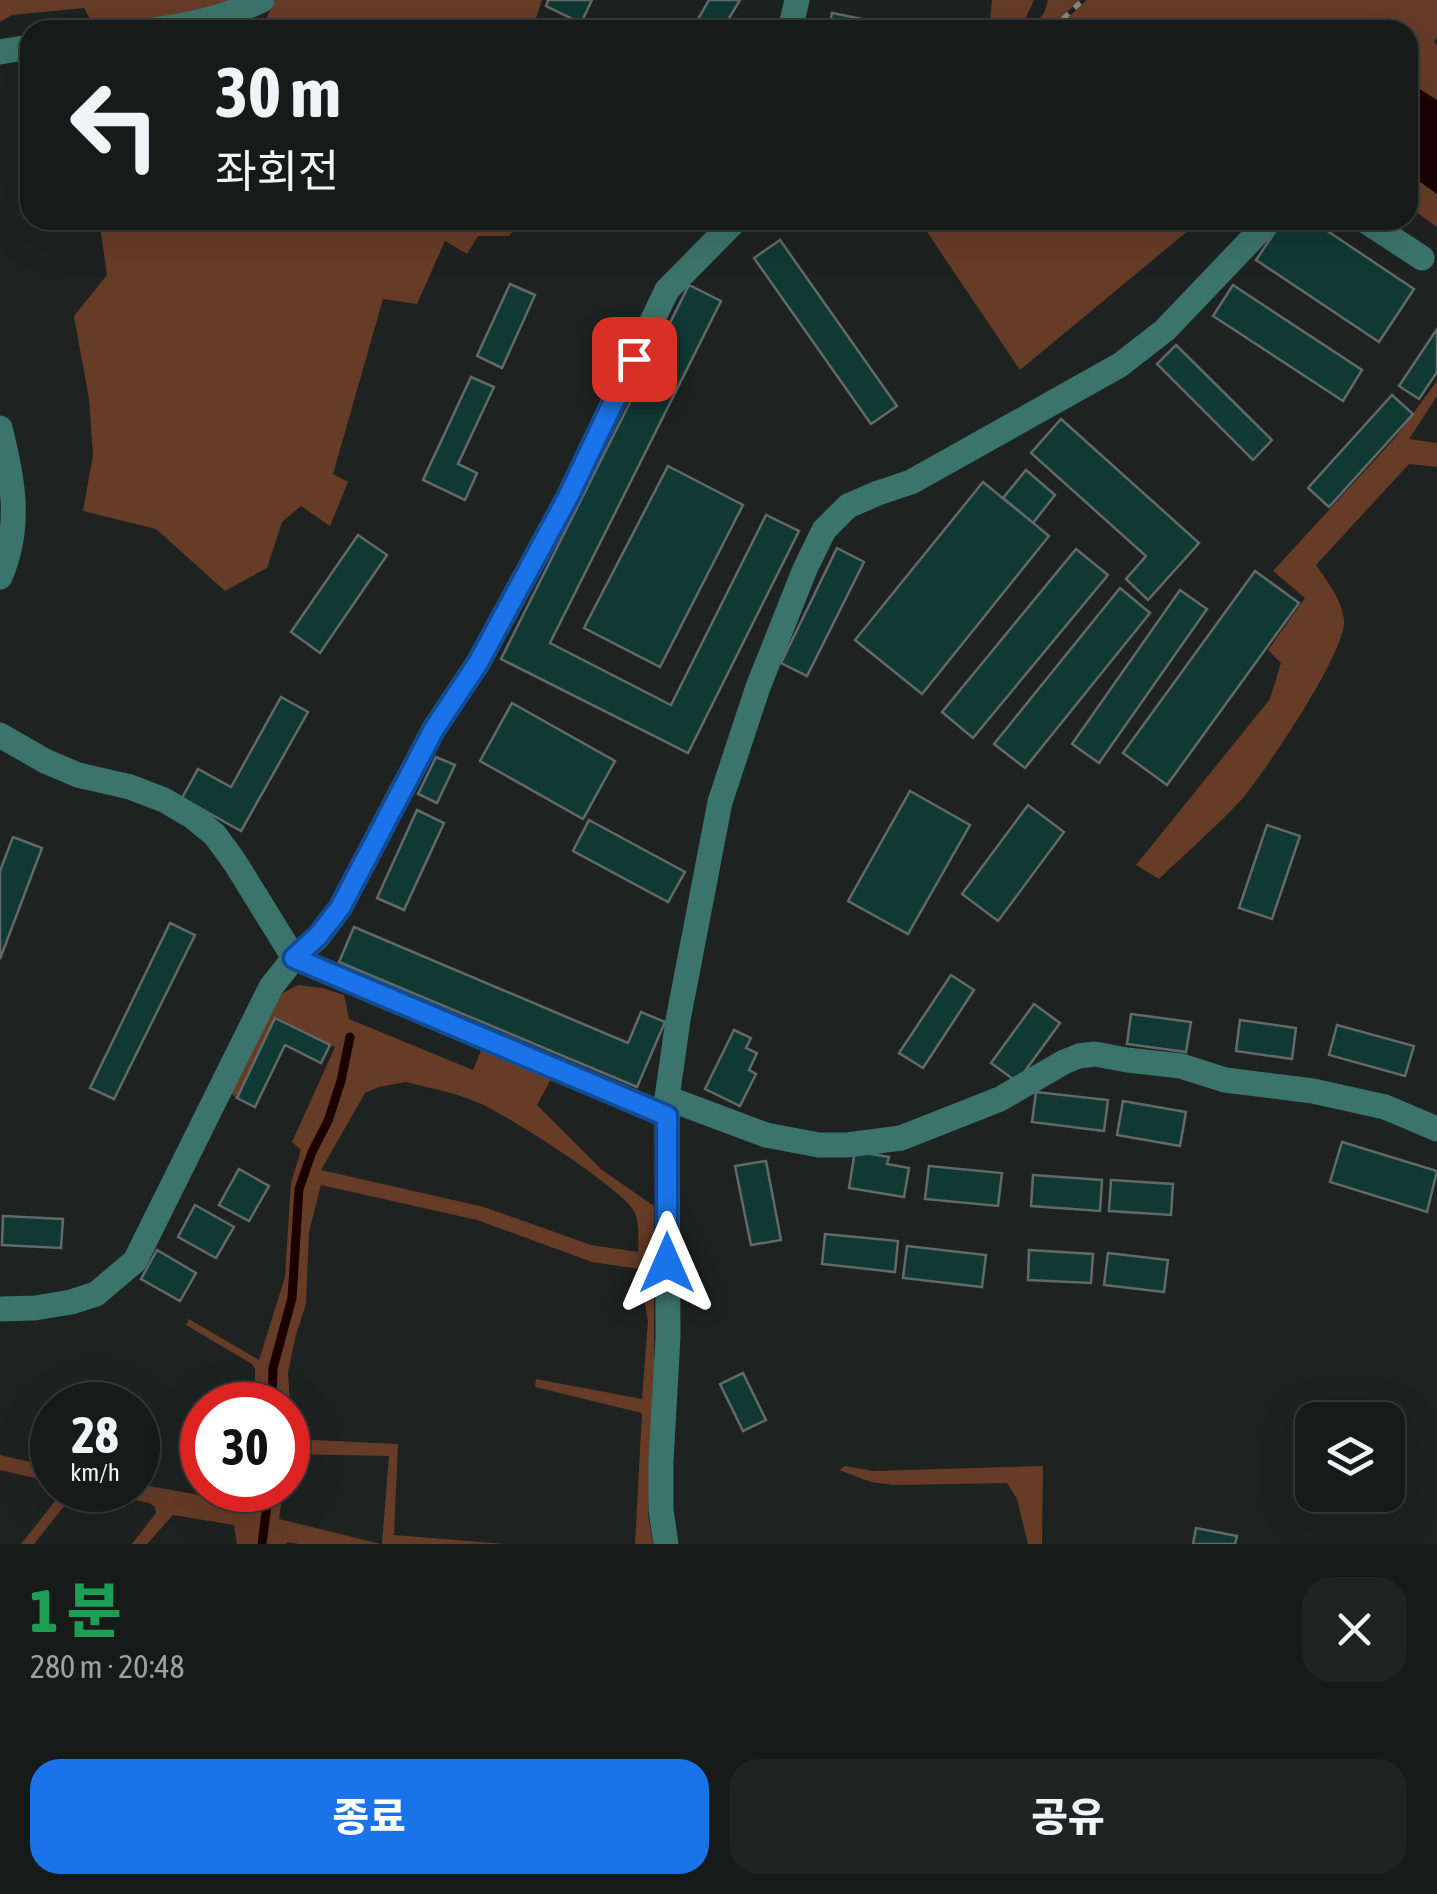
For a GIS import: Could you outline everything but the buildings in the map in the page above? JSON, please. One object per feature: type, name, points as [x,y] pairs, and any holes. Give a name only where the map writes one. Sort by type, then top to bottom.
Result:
[{"type":"street","points":[[210,20],[262,0]]},
{"type":"street","points":[[0,1308],[35,1308],[96,1294],[135,1262],[271,987],[340,908],[434,729],[478,663],[568,497],[667,290],[726,230]]},
{"type":"street","points":[[666,1544],[661,1460],[668,1337],[667,1107],[678,1020],[720,802],[758,687],[805,569],[824,530],[848,506],[912,482],[1120,365],[1165,330],[1260,230]]},
{"type":"street","points":[[1379,230],[1422,258]]},
{"type":"street","points":[[0,428],[14,498],[8,560],[0,577]]},
{"type":"street","points":[[0,735],[62,768],[130,787],[193,817],[215,835],[234,861],[294,958],[667,1107],[766,1134],[819,1145],[846,1145],[901,1138],[1000,1099],[1064,1062],[1095,1054],[1182,1066],[1225,1080],[1314,1092],[1385,1108],[1437,1128]]},
{"type":"path","points":[[1061,20],[1084,0]]},
{"type":"shaded area","points":[[0,0],[253,0],[217,14],[178,20],[91,20],[84,8],[12,15],[0,22]]},
{"type":"shaded area","points":[[275,0],[542,0],[535,20],[266,20]]},
{"type":"shaded area","points":[[992,0],[1034,0],[1026,17],[1030,20],[990,20]]},
{"type":"shaded area","points":[[1048,0],[1080,0],[1058,20],[1038,20]]},
{"type":"shaded area","points":[[1087,0],[1437,0],[1437,100],[1418,88],[1418,20],[1065,20]]},
{"type":"shaded area","points":[[1418,88],[1437,100],[1437,194],[1418,180]]},
{"type":"shaded area","points":[[1418,180],[1437,194],[1437,227],[1418,213]]},
{"type":"shaded area","points":[[100,230],[515,230],[508,236],[478,236],[467,254],[445,241],[417,304],[383,299],[333,474],[348,482],[330,526],[301,506],[282,522],[267,568],[225,591],[156,529],[83,511],[93,455],[89,399],[74,316],[107,275]]},
{"type":"shaded area","points":[[926,230],[1189,230],[1020,370]]},
{"type":"shaded area","points":[[1437,381],[1437,396],[1409,439],[1437,443],[1437,467],[1409,464],[1316,565],[1337,598],[1344,620],[1333,657],[1319,683],[1242,799],[1159,879],[1136,865],[1270,699],[1281,663],[1268,650],[1305,598],[1273,571],[1395,438]]},
{"type":"shaded area","points":[[298,985],[344,995],[349,1019],[473,1070],[483,1046],[551,1079],[537,1105],[602,1170],[654,1206],[654,1403],[648,1514],[653,1544],[635,1544],[642,1413],[535,1387],[536,1379],[642,1399],[648,1321],[639,1269],[592,1262],[477,1220],[321,1185],[309,1232],[306,1304],[296,1335],[289,1382],[275,1382],[294,1298],[301,1189],[330,1122],[343,1081],[351,1034],[326,1120],[309,1151],[297,1188],[290,1297],[270,1382],[255,1382],[252,1364],[186,1325],[189,1319],[259,1360],[285,1277],[291,1183],[301,1150],[292,1142],[335,1047],[276,1017],[236,1098],[231,1093],[281,994]],"holes":[[[406,1082],[461,1096],[538,1137],[627,1202],[635,1213],[638,1252],[591,1245],[484,1207],[321,1170],[365,1093]]]},
{"type":"shaded area","points":[[310,1440],[398,1444],[394,1535],[505,1544],[382,1544],[389,1456],[310,1454]]},
{"type":"shaded area","points":[[0,1455],[30,1462],[30,1477],[0,1470]]},
{"type":"shaded area","points":[[845,1466],[873,1471],[1043,1466],[1042,1544],[1028,1544],[1017,1499],[1007,1483],[893,1485],[839,1470]]},
{"type":"shaded area","points":[[160,1488],[180,1492],[180,1512],[264,1512],[260,1544],[237,1544],[234,1525],[173,1515],[147,1544],[132,1544],[160,1512]]},
{"type":"shaded area","points":[[46,1512],[59,1512],[34,1544],[21,1544]]},
{"type":"shaded area","points":[[268,1512],[280,1512],[279,1519],[381,1544],[288,1542],[264,1544]]},
{"type":"waterway","points":[[273,1382],[292,1298],[299,1189],[328,1121],[350,1037]]},
{"type":"waterway","points":[[262,1544],[266,1512]]},
{"type":"route","points":[[634,359],[568,497],[478,663],[434,729],[340,908],[294,958],[667,1116],[667,1263]]}]
